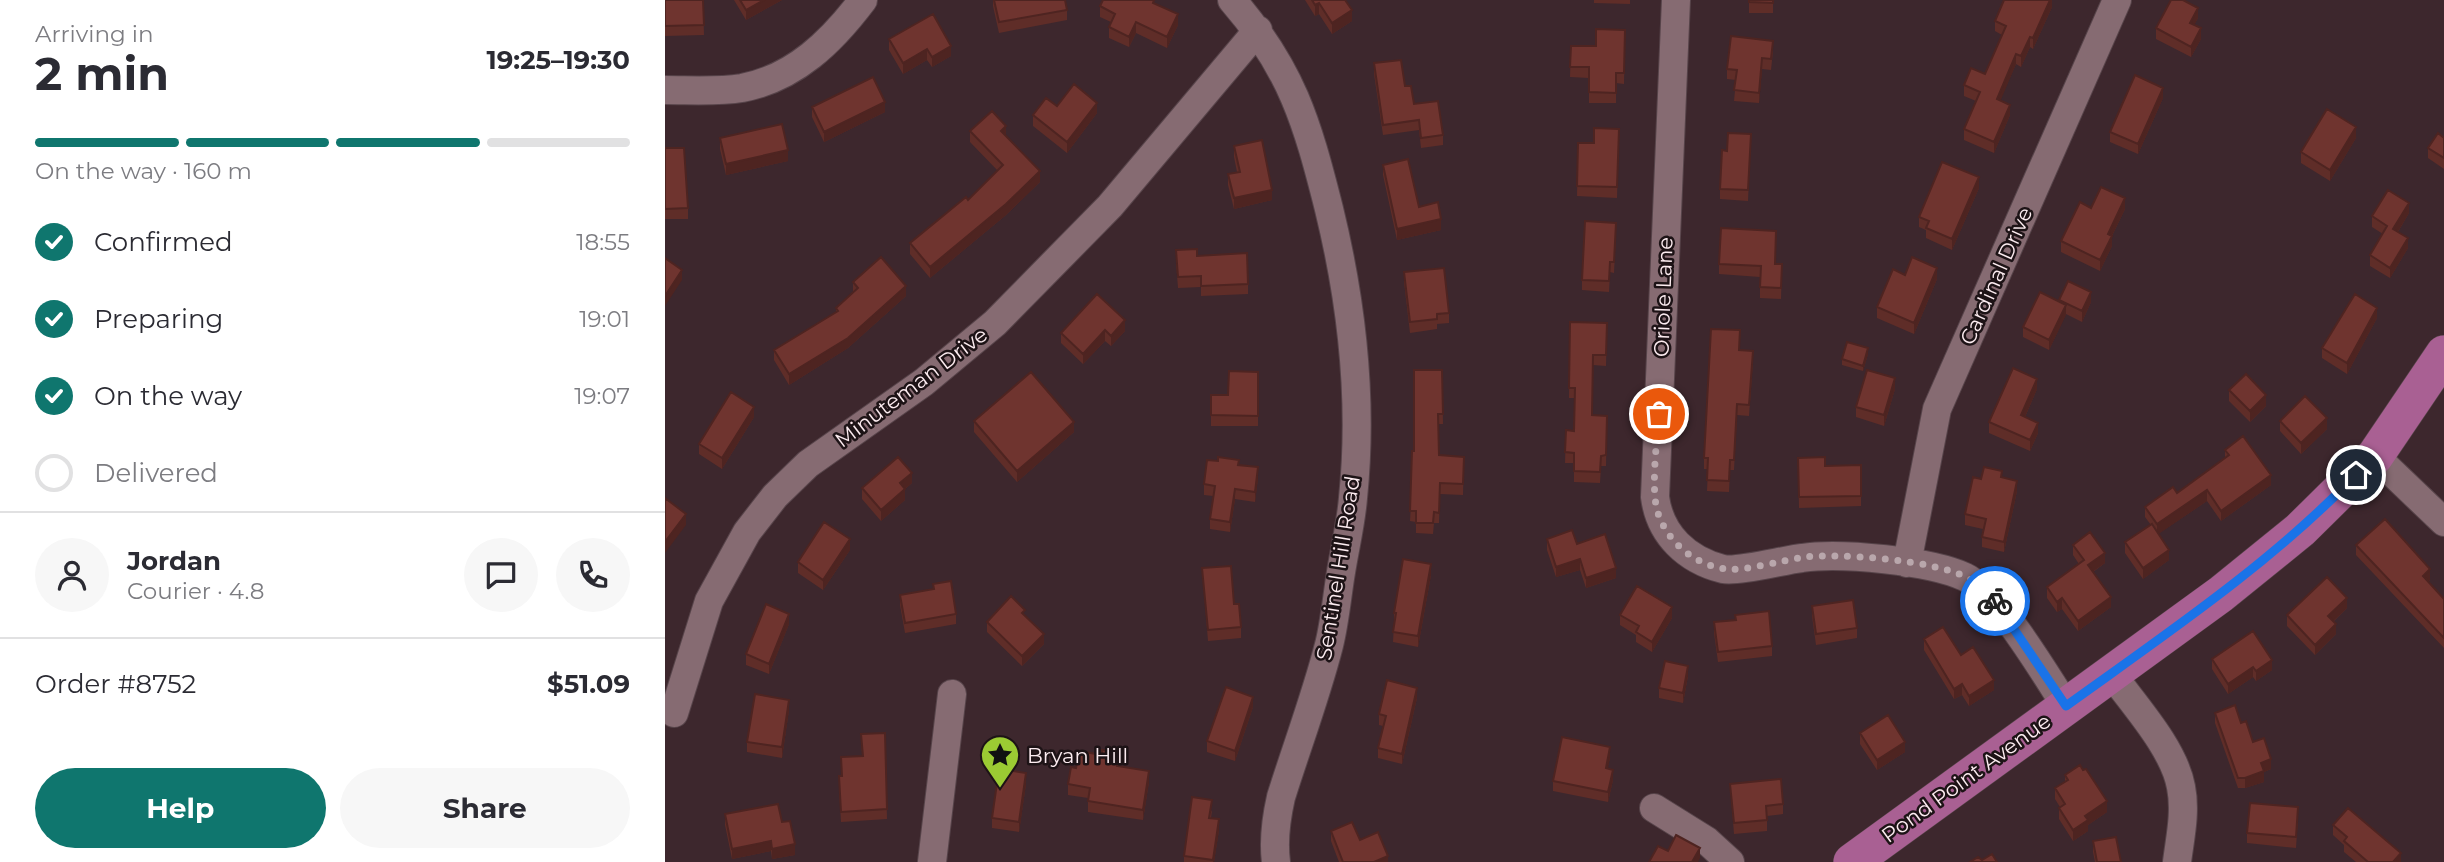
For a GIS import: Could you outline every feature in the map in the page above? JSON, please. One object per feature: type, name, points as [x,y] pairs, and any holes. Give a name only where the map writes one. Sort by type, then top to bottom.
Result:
[{"type":"main road","name":"Pond Point Avenue","points":[[1852,862],[2221,594],[2291,537],[2375,456],[2444,354]]},
{"type":"street","points":[[665,90],[740,88],[787,72],[826,43],[863,0]]},
{"type":"street","name":"Sentinel Hill Road","points":[[1232,0],[1258,30],[1290,85],[1312,142],[1345,288],[1356,366],[1353,498],[1330,643],[1281,797],[1274,844],[1276,862]]},
{"type":"street","name":"Oriole Lane","points":[[1676,0],[1655,497],[1667,532],[1685,552],[1727,570],[1806,557],[1856,556],[1907,563],[1965,577],[1986,591],[2066,706]]},
{"type":"street","name":"Cardinal Drive","points":[[1907,563],[1937,409],[2117,0]]},
{"type":"street","name":"Minuteman Drive","points":[[674,713],[709,601],[747,532],[775,496],[808,464],[924,382],[995,323],[1110,206],[1258,30]]},
{"type":"street","points":[[2375,456],[2444,522]]},
{"type":"street","points":[[2111,673],[2159,740],[2181,786],[2183,813],[2177,862]]},
{"type":"street","points":[[932,862],[951,694]]},
{"type":"street","points":[[1654,808],[1707,841],[1730,862]]},
{"type":"building","points":[[665,0],[703,0],[704,25],[665,26]]},
{"type":"building","points":[[740,0],[764,0],[746,10]]},
{"type":"building","points":[[994,0],[1065,0],[1067,10],[999,22]]},
{"type":"building","points":[[1103,0],[1154,0],[1153,3],[1178,14],[1167,37],[1136,22],[1129,37],[1109,27],[1115,14],[1100,6]]},
{"type":"building","points":[[1312,0],[1345,0],[1352,10],[1332,23],[1319,3],[1315,5]]},
{"type":"building","points":[[1773,0],[1773,3],[1749,2]]},
{"type":"building","points":[[2004,0],[2050,0],[2033,38],[2030,37],[2021,56],[2016,54],[1997,99],[2010,105],[1994,142],[1964,129],[1980,92],[1964,85],[1971,68],[1985,74],[2006,26],[1995,21]]},
{"type":"building","points":[[2171,0],[2183,0],[2198,8],[2190,23],[2201,28],[2191,47],[2156,28]]},
{"type":"building","points":[[933,14],[951,46],[932,57],[927,49],[903,63],[889,39]]},
{"type":"building","points":[[1596,29],[1625,30],[1624,73],[1616,73],[1616,93],[1589,92],[1589,67],[1570,67],[1571,46],[1596,46]]},
{"type":"building","points":[[1731,36],[1773,41],[1771,59],[1762,58],[1759,93],[1734,90],[1737,70],[1727,69]]},
{"type":"building","points":[[1401,60],[1405,86],[1411,86],[1414,104],[1438,101],[1443,135],[1421,138],[1419,120],[1383,125],[1374,63]]},
{"type":"building","points":[[2135,75],[2163,88],[2138,144],[2110,132]]},
{"type":"building","points":[[873,77],[885,102],[824,132],[812,107]]},
{"type":"building","points":[[1074,84],[1097,103],[1067,142],[1033,115],[1046,98],[1057,106]]},
{"type":"building","points":[[2327,109],[2356,127],[2330,170],[2301,152]]},
{"type":"building","points":[[992,111],[1006,126],[1001,131],[1040,171],[1006,204],[930,267],[910,243],[966,197],[968,200],[1003,165],[970,131]]},
{"type":"building","points":[[782,124],[788,150],[726,164],[720,138]]},
{"type":"building","points":[[1594,128],[1619,129],[1617,187],[1577,186],[1578,143],[1594,143]]},
{"type":"building","points":[[1728,133],[1751,134],[1748,190],[1720,189],[1722,150],[1727,151]]},
{"type":"building","points":[[2438,133],[2444,138],[2444,158],[2428,148]]},
{"type":"building","points":[[1262,140],[1272,190],[1234,198],[1228,174],[1240,172],[1234,146]]},
{"type":"building","points":[[665,148],[684,148],[688,208],[665,209]]},
{"type":"building","points":[[1408,159],[1419,207],[1438,202],[1441,219],[1397,229],[1383,165]]},
{"type":"building","points":[[1942,162],[1979,177],[1952,239],[1926,228],[1929,221],[1919,217]]},
{"type":"building","points":[[2101,187],[2125,198],[2108,234],[2112,236],[2100,260],[2061,241],[2080,202],[2091,208]]},
{"type":"building","points":[[2388,190],[2409,203],[2393,229],[2408,238],[2390,268],[2370,255],[2387,226],[2372,216]]},
{"type":"building","points":[[1585,221],[1616,223],[1614,262],[1610,262],[1609,281],[1582,280]]},
{"type":"building","points":[[1721,228],[1776,231],[1775,264],[1782,264],[1781,288],[1760,287],[1761,266],[1719,264]]},
{"type":"building","points":[[1197,249],[1197,256],[1247,253],[1248,284],[1201,286],[1201,276],[1178,277],[1176,250]]},
{"type":"building","points":[[881,257],[906,286],[848,338],[789,374],[774,350],[838,311],[836,308],[858,288],[853,282]]},
{"type":"building","points":[[1912,257],[1937,268],[1914,323],[1877,307],[1893,269],[1905,275]]},
{"type":"building","points":[[665,258],[682,270],[665,296]]},
{"type":"building","points":[[1444,268],[1449,313],[1437,314],[1437,319],[1410,322],[1404,272]]},
{"type":"building","points":[[2068,281],[2091,292],[2082,311],[2059,300]]},
{"type":"building","points":[[2040,292],[2066,305],[2049,340],[2023,327]]},
{"type":"building","points":[[1097,294],[1125,320],[1111,336],[1105,330],[1083,354],[1061,333]]},
{"type":"building","points":[[2355,294],[2377,308],[2347,363],[2322,348]]},
{"type":"building","points":[[1570,322],[1607,323],[1606,355],[1593,355],[1592,415],[1607,416],[1606,455],[1601,456],[1600,472],[1574,471],[1574,453],[1565,452],[1566,430],[1574,431],[1575,388],[1569,388]]},
{"type":"building","points":[[1711,329],[1740,330],[1739,350],[1753,351],[1749,405],[1737,404],[1734,460],[1730,460],[1729,481],[1707,480],[1708,458],[1704,458]]},
{"type":"building","points":[[1847,342],[1868,348],[1863,366],[1842,359]]},
{"type":"building","points":[[2013,368],[2037,379],[2021,415],[2038,423],[2030,440],[1989,422]]},
{"type":"building","points":[[1414,370],[1442,370],[1443,414],[1438,414],[1439,455],[1464,457],[1463,484],[1440,483],[1439,513],[1434,512],[1433,523],[1416,523],[1416,511],[1410,511],[1414,451]]},
{"type":"building","points":[[1867,370],[1895,378],[1884,415],[1856,407]]},
{"type":"building","points":[[1229,371],[1258,372],[1258,416],[1211,415],[1211,395],[1228,395]]},
{"type":"building","points":[[1031,372],[1074,422],[1017,471],[974,421]]},
{"type":"building","points":[[2246,374],[2266,395],[2250,411],[2229,390]]},
{"type":"building","points":[[731,392],[754,407],[722,458],[699,444]]},
{"type":"building","points":[[2305,396],[2327,418],[2301,443],[2280,421]]},
{"type":"building","points":[[2243,436],[2271,475],[2221,511],[2207,490],[2157,524],[2145,507],[2173,487],[2177,493],[2229,455],[2225,450]]},
{"type":"building","points":[[898,457],[912,473],[900,483],[905,489],[881,510],[862,488]]},
{"type":"building","points":[[1218,457],[1239,460],[1238,465],[1258,467],[1255,492],[1235,489],[1230,522],[1210,519],[1215,486],[1204,484],[1207,460],[1218,461]]},
{"type":"building","points":[[1825,457],[1825,466],[1861,465],[1861,496],[1799,497],[1798,458]]},
{"type":"building","points":[[1984,467],[2002,471],[2001,477],[2017,481],[2004,542],[1982,537],[1986,519],[1965,514],[1973,477],[1981,479]]},
{"type":"building","points":[[665,498],[686,514],[665,542]]},
{"type":"building","points":[[2385,519],[2430,569],[2423,576],[2444,599],[2444,638],[2356,545]]},
{"type":"building","points":[[824,522],[850,539],[823,580],[798,562]]},
{"type":"building","points":[[2152,524],[2169,550],[2143,568],[2125,542]]},
{"type":"building","points":[[1572,530],[1577,544],[1605,534],[1616,568],[1586,578],[1580,559],[1556,567],[1547,539]]},
{"type":"building","points":[[2090,532],[2105,553],[2088,565],[2111,597],[2078,621],[2062,598],[2057,602],[2047,587],[2084,560],[2073,545]]},
{"type":"building","points":[[1403,559],[1431,564],[1418,636],[1393,632]]},
{"type":"building","points":[[1231,566],[1234,604],[1239,604],[1241,627],[1208,630],[1202,568]]},
{"type":"building","points":[[2327,577],[2347,598],[2328,616],[2336,624],[2315,645],[2287,615]]},
{"type":"building","points":[[951,581],[956,614],[905,623],[900,595],[934,589],[933,584]]},
{"type":"building","points":[[1637,586],[1672,607],[1652,642],[1636,632],[1639,626],[1620,615]]},
{"type":"building","points":[[1011,596],[1025,610],[1022,613],[1044,634],[1022,656],[987,622]]},
{"type":"building","points":[[1853,600],[1857,628],[1816,634],[1812,606]]},
{"type":"building","points":[[766,604],[789,614],[769,664],[746,654]]},
{"type":"building","points":[[1769,611],[1772,646],[1718,652],[1714,622],[1736,620],[1735,615]]},
{"type":"building","points":[[1943,627],[1961,655],[1973,647],[1994,680],[1969,696],[1962,684],[1954,689],[1924,639]]},
{"type":"building","points":[[2253,631],[2272,660],[2256,671],[2253,667],[2228,684],[2212,659]]},
{"type":"building","points":[[1665,661],[1688,666],[1683,693],[1659,688]]},
{"type":"building","points":[[1387,680],[1417,688],[1402,754],[1378,748],[1386,716],[1379,714]]},
{"type":"building","points":[[1226,687],[1253,697],[1235,751],[1207,741]]},
{"type":"building","points":[[755,694],[789,700],[782,747],[747,742]]},
{"type":"building","points":[[2235,705],[2241,723],[2246,721],[2253,742],[2264,738],[2271,759],[2261,763],[2264,771],[2245,778],[2238,778],[2215,713]]},
{"type":"building","points":[[1888,715],[1905,742],[1877,760],[1860,733]]},
{"type":"building","points":[[885,733],[887,809],[841,812],[841,757],[863,756],[861,734]]},
{"type":"building","points":[[1562,737],[1610,747],[1606,768],[1613,770],[1608,792],[1553,781]]},
{"type":"building","points":[[1102,750],[1119,752],[1117,766],[1149,771],[1143,810],[1088,801],[1090,788],[1068,784],[1071,767],[1076,768],[1079,751],[1102,755]]},
{"type":"building","points":[[2080,765],[2083,770],[2086,769],[2107,801],[2085,816],[2088,820],[2073,830],[2059,808],[2065,804],[2055,788],[2068,780],[2065,775]]},
{"type":"building","points":[[999,769],[1026,773],[1019,822],[992,818]]},
{"type":"building","points":[[1781,779],[1783,804],[1766,806],[1767,820],[1734,823],[1730,784]]},
{"type":"building","points":[[1192,797],[1212,800],[1209,818],[1219,819],[1213,860],[1184,856]]},
{"type":"building","points":[[2250,803],[2298,807],[2296,837],[2247,833]]},
{"type":"building","points":[[778,804],[782,822],[790,821],[795,844],[772,849],[771,841],[732,849],[725,814]]},
{"type":"building","points":[[2348,808],[2401,853],[2393,862],[2368,862],[2344,841],[2347,837],[2333,825]]},
{"type":"building","points":[[1352,822],[1360,840],[1378,832],[1388,856],[1374,862],[1343,862],[1331,831]]},
{"type":"building","points":[[1676,835],[1700,848],[1692,862],[1649,862],[1658,846],[1668,851]]},
{"type":"building","points":[[2116,837],[2121,862],[2097,862],[2093,841]]},
{"type":"building","points":[[1992,854],[1997,862],[1970,862],[1978,857],[1982,860]]},
{"type":"way so far","points":[[1659,414],[1655,497],[1657,508],[1675,543],[1695,558],[1727,570],[1806,557],[1856,556],[1907,563],[1965,577],[1976,583],[1995,601]]},
{"type":"place","name":"Bryan Hill","points":[[1000,789]]},
{"type":"route","points":[[1995,601],[2066,706],[2257,566],[2300,530],[2356,475]]}]
